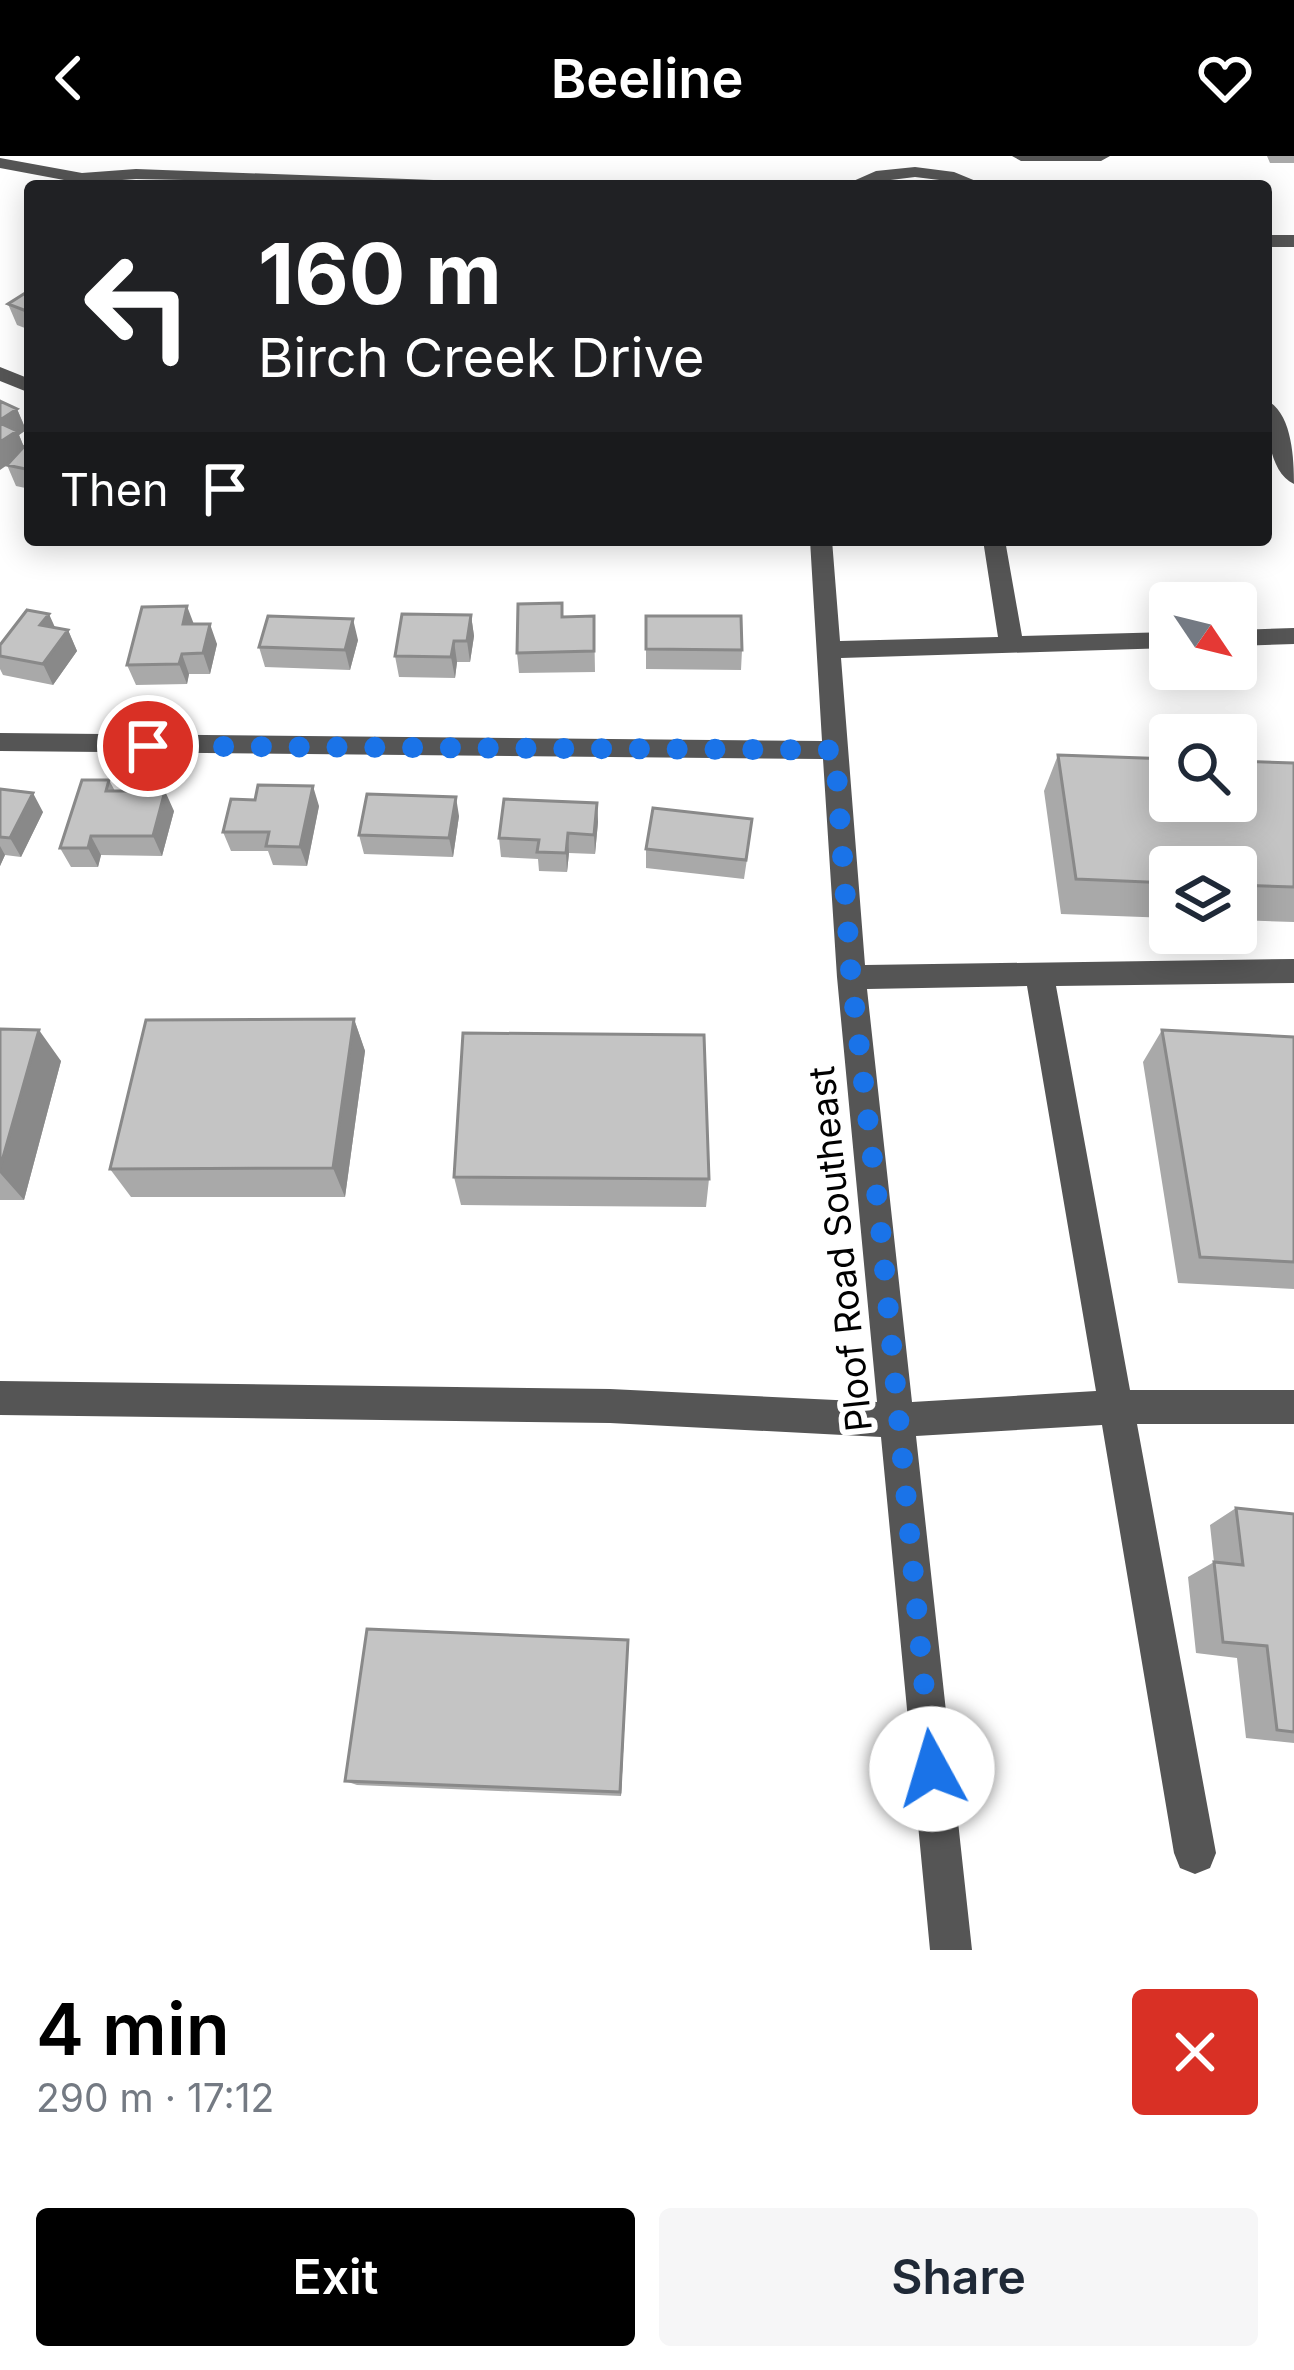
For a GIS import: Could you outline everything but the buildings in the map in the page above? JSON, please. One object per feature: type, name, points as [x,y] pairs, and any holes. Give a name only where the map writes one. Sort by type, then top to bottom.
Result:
[{"type":"street","points":[[858,180],[877,156]]},
{"type":"street","points":[[922,156],[967,180]]},
{"type":"street","points":[[1021,156],[1101,156]]},
{"type":"street","points":[[6,169],[92,180]]},
{"type":"street","points":[[867,180],[886,174],[933,173],[957,180]]},
{"type":"street","points":[[82,178],[182,175],[308,180]]},
{"type":"street","points":[[1272,421],[1294,477]]},
{"type":"street","name":"Ploof Road Southeast","points":[[821,546],[851,976],[950,1950]]},
{"type":"street","points":[[995,546],[1012,646]]},
{"type":"street","points":[[1257,637],[1294,636]]},
{"type":"street","points":[[830,650],[1149,641]]},
{"type":"street","points":[[0,742],[835,750]]},
{"type":"street","points":[[1040,971],[1196,1853]]},
{"type":"street","points":[[851,976],[1294,971]]},
{"type":"street","points":[[0,1398],[678,1408],[896,1420],[1117,1407],[1294,1407]]},
{"type":"route","points":[[148,746],[835,750],[851,976],[880,1222],[932,1769]]}]
